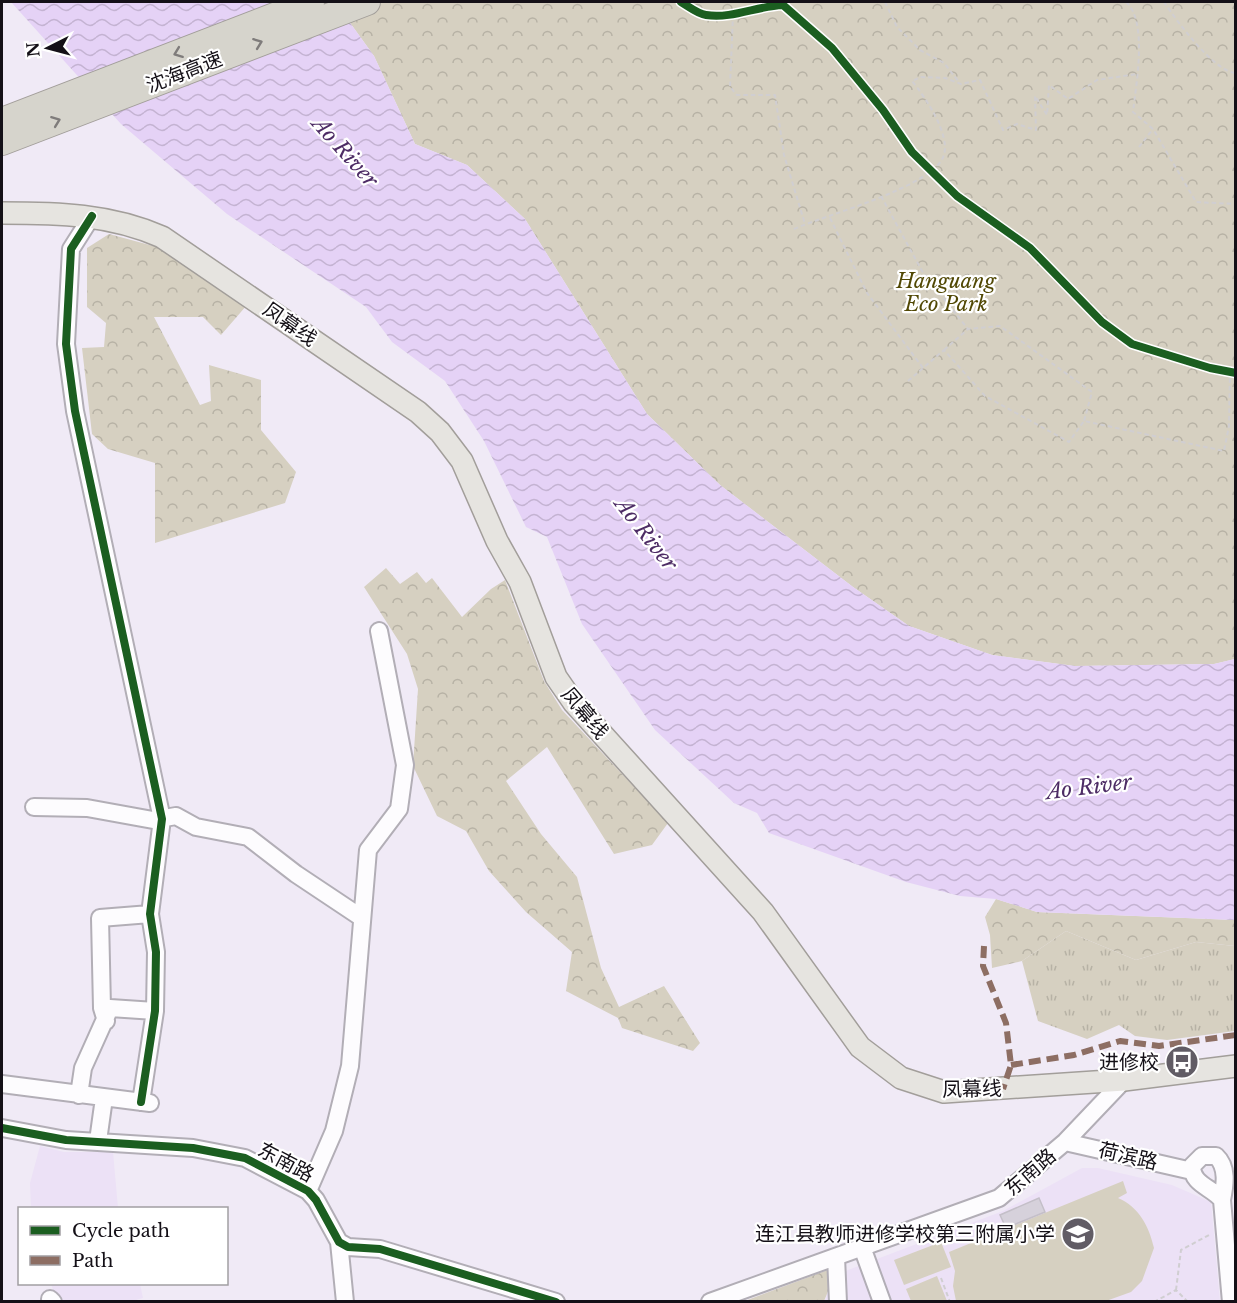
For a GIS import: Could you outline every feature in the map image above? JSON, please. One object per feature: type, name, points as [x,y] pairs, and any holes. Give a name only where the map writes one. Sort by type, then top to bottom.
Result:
[{"type":"highway","name":"沈海高速","points":[[2,120],[311,2]]},
{"type":"highway","name":"沈海高速","points":[[2,142],[367,2]]},
{"type":"main road","name":"凤幕线","points":[[2,213],[92,216],[137,226],[184,251],[418,412],[440,432],[462,461],[497,541],[520,582],[556,677],[574,703],[763,912],[860,1047],[882,1065],[908,1081],[944,1092],[1124,1080],[1236,1066]]},
{"type":"street","points":[[2,1084],[145,1103],[154,1011],[156,952],[150,914],[162,819],[75,411],[66,344],[71,249],[92,216]]},
{"type":"street","points":[[308,1191],[334,1131],[350,1066],[368,850],[399,809],[405,765],[379,631]]},
{"type":"street","points":[[34,807],[87,808],[153,820],[176,816],[196,827],[248,837],[296,874],[362,918]]},
{"type":"street","points":[[106,1021],[102,1008],[99,918],[150,914]]},
{"type":"street","points":[[79,1095],[82,1068],[106,1021],[110,1008],[154,1011]]},
{"type":"street","name":"东南路","points":[[710,1302],[999,1198],[1065,1142],[1124,1080]]},
{"type":"street","points":[[98,1141],[104,1098]]},
{"type":"street","name":"东南路","points":[[2,1128],[51,1138],[193,1148],[234,1155],[256,1162],[308,1191],[316,1200],[339,1242]]},
{"type":"street","name":"荷滨路","points":[[1065,1142],[1192,1171],[1196,1181],[1212,1189],[1222,1200]]},
{"type":"street","points":[[1192,1171],[1194,1162],[1202,1156],[1211,1155],[1219,1160],[1223,1169],[1225,1186],[1222,1200],[1231,1302]]},
{"type":"street","points":[[345,1302],[339,1242],[354,1248],[380,1250],[556,1302]]},
{"type":"street","points":[[862,1247],[882,1302]]},
{"type":"street","points":[[836,1257],[838,1302]]},
{"type":"path","points":[[885,2],[897,27],[920,50],[944,63],[961,84]]},
{"type":"path","points":[[1126,2],[1133,8],[1139,36],[1133,112],[1153,129],[1196,202],[1236,204]]},
{"type":"path","points":[[1164,2],[1205,54],[1228,73],[1236,73]]},
{"type":"path","points":[[724,14],[743,11]]},
{"type":"path","points":[[733,14],[730,87],[737,95],[775,95],[784,155],[805,224]]},
{"type":"path","points":[[794,229],[829,217],[933,173],[944,154],[940,128],[927,101],[912,81],[921,77],[945,78],[961,84],[980,80],[1003,130],[1017,124],[1036,130],[1035,96],[1047,116],[1049,85],[1068,99],[1097,80],[1137,74]]},
{"type":"path","points":[[1139,147],[1153,129]]},
{"type":"path","points":[[926,166],[941,181]]},
{"type":"path","points":[[881,196],[922,271],[968,329]]},
{"type":"path","points":[[829,217],[867,293],[923,368]]},
{"type":"path","points":[[908,381],[968,329],[1000,326],[1092,392],[1084,421],[1069,442],[985,396],[944,350]]},
{"type":"path","points":[[1084,421],[1224,452],[1229,426],[1233,372],[1220,370]]},
{"type":"path","points":[[1229,426],[1236,426]]},
{"type":"path","points":[[1176,1290],[1181,1250],[1224,1227]]},
{"type":"path","points":[[941,1278],[950,1302]]},
{"type":"path","points":[[1154,1302],[1176,1290]]},
{"type":"path","points":[[1176,1290],[1188,1302]]},
{"type":"shaded area","points":[[40,1146],[64,1152],[113,1152],[118,1207],[31,1207],[30,1183]]},
{"type":"shaded area","name":"连江县教师进修学校第三附属小学","points":[[1082,1168],[1098,1168],[1172,1185],[1211,1202],[1220,1301],[824,1302],[835,1275],[1003,1211]]},
{"type":"shaded area","points":[[51,1285],[140,1285],[143,1298],[129,1302],[57,1301]]},
{"type":"green space","name":"Hanguang Eco Park","points":[[335,2],[1235,2],[1235,659],[1214,664],[1075,666],[992,655],[909,626],[853,587],[720,485],[647,414],[525,219],[467,165],[415,144],[374,56]]},
{"type":"green space","points":[[109,234],[157,247],[247,305],[221,335],[203,317],[154,317],[200,405],[211,401],[209,365],[261,380],[261,430],[296,472],[285,503],[155,543],[155,463],[108,449],[92,434],[82,348],[104,347],[106,323],[87,307],[87,248]]},
{"type":"green space","points":[[386,568],[400,584],[417,572],[426,583],[432,578],[462,617],[491,589],[505,580],[544,681],[562,710],[668,823],[652,845],[614,854],[547,747],[506,781],[541,834],[577,877],[601,968],[619,1007],[664,986],[700,1043],[693,1051],[622,1028],[618,1018],[566,991],[572,952],[526,912],[489,871],[466,831],[437,816],[413,766],[418,689],[407,654],[364,587]]},
{"type":"green space","points":[[996,899],[1037,912],[1235,920],[1235,946],[1196,942],[1136,960],[1066,931],[1022,961],[992,968],[990,935],[985,917]]},
{"type":"green space","points":[[1066,931],[1136,960],[1196,942],[1235,946],[1235,1031],[1167,1040],[1135,1036],[1119,1025],[1087,1039],[1038,1021],[1022,961]]},
{"type":"green space","points":[[1123,1181],[1127,1193],[1118,1198],[1132,1207],[1142,1218],[1154,1248],[1142,1281],[1131,1292],[1106,1301],[956,1301],[953,1286],[955,1271],[949,1252]]},
{"type":"green space","points":[[941,1242],[951,1267],[904,1285],[894,1260]]},
{"type":"green space","points":[[833,1268],[835,1275],[824,1301],[742,1302]]},
{"type":"green space","points":[[937,1276],[947,1301],[911,1301],[906,1289]]},
{"type":"water","name":"Ao River","points":[[11,2],[335,2],[374,56],[415,144],[467,165],[525,219],[647,414],[720,485],[853,587],[909,626],[992,655],[1075,666],[1214,664],[1235,659],[1235,920],[1037,912],[996,899],[960,896],[906,882],[769,833],[757,813],[734,803],[655,730],[582,624],[547,537],[526,527],[484,441],[445,381],[392,342],[366,307],[227,214],[121,124]]},
{"type":"building","points":[[1039,1198],[1045,1212],[1006,1228],[1000,1215]]},
{"type":"marked path","points":[[984,946],[983,966],[1006,1023],[1011,1065],[1003,1089]]},
{"type":"marked path","points":[[1011,1065],[1074,1055],[1120,1041],[1159,1046],[1236,1035]]},
{"type":"cycle path","points":[[681,2],[700,13],[716,16],[783,5],[832,48],[883,110],[912,152],[957,196],[1030,248],[1102,322],[1132,344],[1210,368],[1236,373]]},
{"type":"cycle path","points":[[92,216],[71,249],[66,344],[75,411],[162,819],[150,914],[156,952],[155,1011],[141,1102]]},
{"type":"cycle path","points":[[2,1128],[66,1140],[193,1148],[245,1158],[308,1191],[316,1200],[339,1242],[348,1247],[380,1249],[556,1302]]},
{"type":"place","name":"进修校","points":[[1182,1062]]},
{"type":"place","name":"连江县教师进修学校第三附属小学","points":[[1078,1234]]}]
